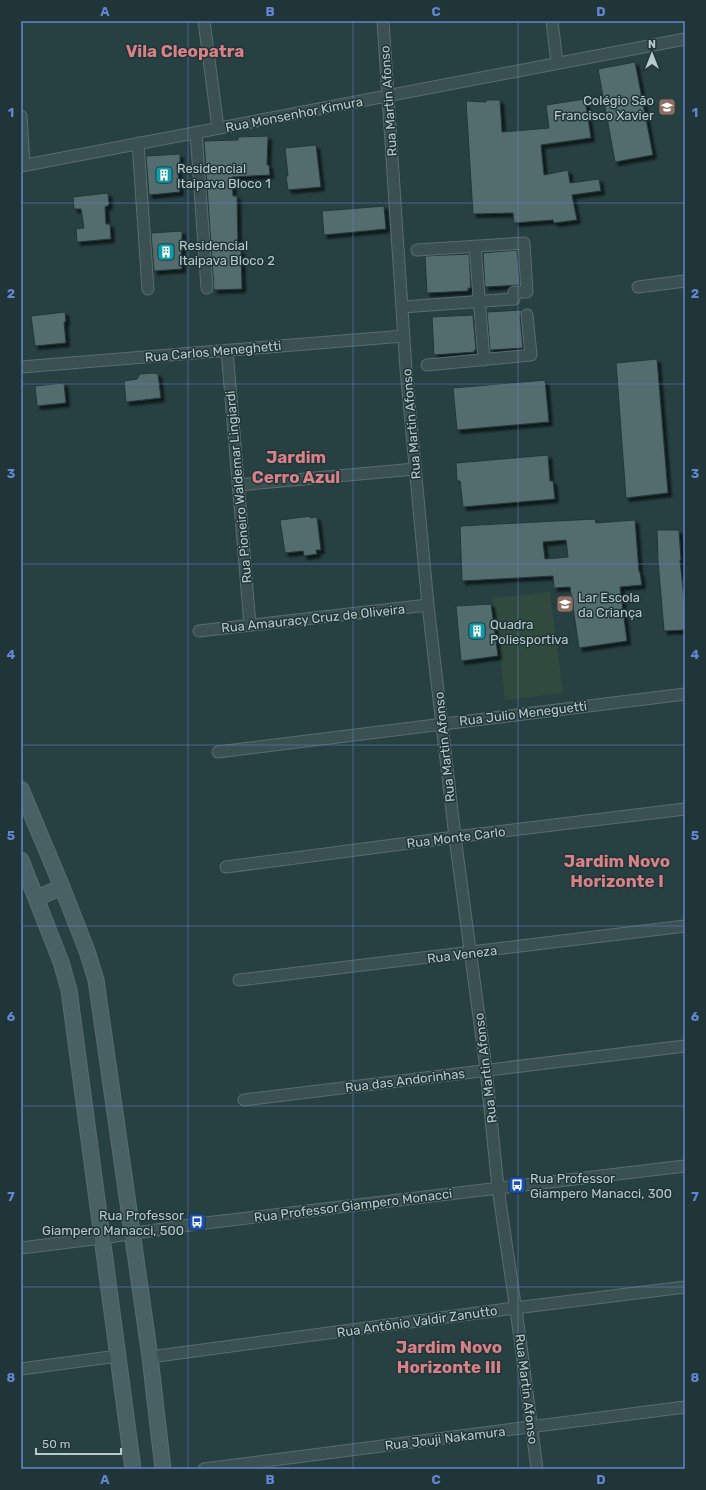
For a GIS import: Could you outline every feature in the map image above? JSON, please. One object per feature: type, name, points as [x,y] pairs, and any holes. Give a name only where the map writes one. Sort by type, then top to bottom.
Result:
[{"type":"main road","points":[[21,789],[62,887],[87,951],[96,980],[150,1357],[163,1469]]},
{"type":"main road","points":[[21,860],[61,962],[69,990],[133,1469]]},
{"type":"main road","points":[[37,898],[62,887]]},
{"type":"street","points":[[204,21],[218,128]]},
{"type":"street","name":"Rua Martin Afonso","points":[[383,21],[404,336],[428,605],[454,837],[486,1069],[498,1188],[537,1469]]},
{"type":"street","points":[[552,21],[557,63]]},
{"type":"street","name":"Rua Monsenhor Kimura","points":[[23,166],[685,39]]},
{"type":"street","points":[[21,116],[23,166]]},
{"type":"street","points":[[196,132],[207,288]]},
{"type":"street","points":[[138,143],[148,289]]},
{"type":"street","points":[[402,307],[514,299],[514,292],[527,292],[524,243],[417,250]]},
{"type":"street","points":[[475,246],[484,360]]},
{"type":"street","points":[[638,287],[685,281]]},
{"type":"street","points":[[427,365],[531,355],[527,315]]},
{"type":"street","name":"Rua Carlos Meneghetti","points":[[21,367],[404,336]]},
{"type":"street","name":"Rua Pioneiro Waldemar Lingiardi","points":[[227,350],[250,625]]},
{"type":"street","points":[[238,485],[415,469]]},
{"type":"street","name":"Rua Amauracy Cruz de Oliveira","points":[[199,631],[428,605]]},
{"type":"street","name":"Rua Julio Meneguetti","points":[[218,752],[441,723],[685,694]]},
{"type":"street","name":"Rua Monte Carlo","points":[[226,867],[685,809]]},
{"type":"street","name":"Rua Veneza","points":[[239,980],[685,926]]},
{"type":"street","name":"Rua das Andorinhas","points":[[244,1100],[486,1069],[685,1046]]},
{"type":"street","name":"Rua Professor Giampero Monacci","points":[[21,1248],[197,1224],[685,1166]]},
{"type":"street","name":"Rua Antônio Valdir Zanutto","points":[[150,1357],[515,1308],[685,1287]]},
{"type":"street","points":[[21,1369],[118,1356]]},
{"type":"street","name":"Rua Jouji Nakamura","points":[[204,1469],[685,1407]]},
{"type":"green space","points":[[550,592],[563,693],[505,700],[493,598]]},
{"type":"building","points":[[635,62],[653,155],[615,162],[598,69]]},
{"type":"building","points":[[585,99],[591,138],[541,145],[544,175],[568,170],[570,183],[599,179],[601,191],[572,195],[577,220],[554,223],[553,220],[514,223],[513,213],[473,214],[466,101],[486,102],[486,100],[500,100],[502,132],[549,128],[546,105]]},
{"type":"building","points":[[268,136],[267,165],[269,165],[270,175],[232,177],[233,196],[237,196],[238,250],[241,250],[242,289],[214,290],[204,141],[238,140],[238,137]]},
{"type":"building","points":[[316,145],[321,187],[288,190],[285,148]]},
{"type":"building","name":"Residencial Itaipava Bloco 1","points":[[180,154],[180,165],[177,165],[180,192],[149,195],[146,156]]},
{"type":"building","points":[[108,193],[109,205],[105,207],[106,224],[110,224],[111,239],[77,242],[76,229],[84,228],[81,209],[74,209],[73,197]]},
{"type":"building","points":[[384,206],[386,229],[324,235],[322,211]]},
{"type":"building","name":"Residencial Itaipava Bloco 2","points":[[182,231],[182,269],[154,271],[151,233]]},
{"type":"building","points":[[517,250],[520,285],[485,287],[483,253]]},
{"type":"building","points":[[469,254],[471,288],[468,288],[468,291],[427,293],[425,256]]},
{"type":"building","points":[[522,310],[520,316],[523,348],[490,350],[487,312]]},
{"type":"building","points":[[65,312],[66,322],[64,322],[66,343],[35,346],[31,316]]},
{"type":"building","points":[[473,315],[475,352],[434,355],[432,317]]},
{"type":"building","points":[[657,359],[668,493],[626,498],[616,363]]},
{"type":"building","points":[[140,374],[158,374],[161,398],[126,402],[124,381],[137,379]]},
{"type":"building","points":[[545,380],[549,422],[457,430],[453,388]]},
{"type":"building","points":[[64,383],[66,403],[37,406],[35,386]]},
{"type":"building","points":[[548,455],[550,481],[553,481],[555,499],[463,507],[460,481],[457,481],[456,463]]},
{"type":"building","points":[[311,516],[310,518],[317,517],[321,550],[316,550],[317,554],[304,556],[303,551],[285,553],[280,520]]},
{"type":"building","points":[[595,519],[596,523],[635,520],[639,572],[642,585],[620,587],[627,641],[579,648],[570,587],[554,588],[553,576],[462,581],[460,526]],"holes":[[[566,540],[568,557],[545,559],[543,542]]]},
{"type":"building","points":[[657,530],[679,530],[680,560],[685,608],[685,630],[664,631]]},
{"type":"building","name":"Quadra Poliesportiva","points":[[491,604],[498,656],[461,661],[456,606]]},
{"type":"place","name":"Colégio São Francisco Xavier","points":[[667,107]]},
{"type":"place","name":"Residencial Itaipava Bloco 1","points":[[164,175]]},
{"type":"place","name":"Residencial Itaipava Bloco 2","points":[[166,252]]},
{"type":"place","name":"Lar Escola da Criança","points":[[565,604]]},
{"type":"place","name":"Quadra Poliesportiva","points":[[477,631]]},
{"type":"place","name":"Rua Professor Giampero Manacci, 300","points":[[517,1185]]},
{"type":"place","name":"Rua Professor Giampero Manacci, 500","points":[[197,1222]]},
{"type":"district","name":"Vila Cleopatra","points":[[185,51]]},
{"type":"district","name":"Jardim Cerro Azul","points":[[296,467]]},
{"type":"district","name":"Jardim Novo Horizonte I","points":[[617,871]]},
{"type":"district","name":"Jardim Novo Horizonte III","points":[[449,1357]]}]
